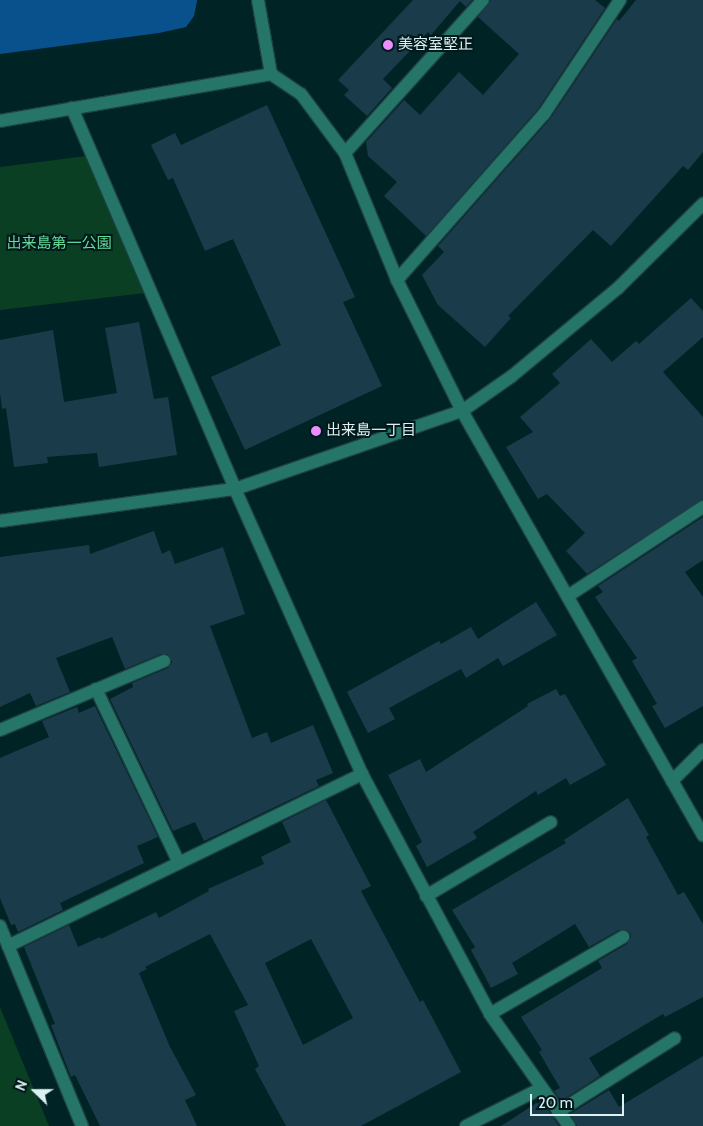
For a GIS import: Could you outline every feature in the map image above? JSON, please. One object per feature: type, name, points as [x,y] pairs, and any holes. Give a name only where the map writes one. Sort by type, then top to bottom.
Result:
[{"type":"street","points":[[258,0],[271,74]]},
{"type":"street","points":[[345,153],[483,0]]},
{"type":"street","points":[[397,280],[544,114],[620,0]]},
{"type":"street","points":[[0,122],[271,74],[302,94],[345,153],[397,280],[462,411],[703,835]]},
{"type":"street","points":[[72,108],[236,489],[362,774],[490,1014],[568,1126]]},
{"type":"street","points":[[0,521],[236,489],[462,411],[512,376],[618,288],[703,204]]},
{"type":"street","points":[[568,596],[703,508]]},
{"type":"street","points":[[0,730],[164,661]]},
{"type":"street","points":[[96,689],[179,863]]},
{"type":"street","points":[[672,781],[703,750]]},
{"type":"street","points":[[8,946],[362,774]]},
{"type":"street","points":[[426,896],[551,822]]},
{"type":"street","points":[[0,926],[82,1126]]},
{"type":"street","points":[[490,1014],[623,937]]},
{"type":"street","points":[[558,1112],[675,1038]]},
{"type":"street","points":[[466,1126],[542,1088]]},
{"type":"green space","name":"出来島第一公園","points":[[86,156],[145,293],[0,310],[0,167]]},
{"type":"green space","points":[[0,1007],[49,1126],[0,1126]]},
{"type":"water","points":[[0,0],[197,1],[194,16],[186,27],[159,33],[0,54]]},
{"type":"building","points":[[413,0],[472,0],[466,7],[460,1],[431,35],[428,32],[383,79],[392,88],[367,116],[344,95],[349,90],[338,80]]},
{"type":"building","points":[[491,0],[595,0],[605,8],[538,109],[426,236],[384,196],[397,182],[368,156],[366,142],[404,100],[420,115],[459,72],[483,95],[519,54],[478,17]]},
{"type":"building","points":[[636,0],[703,0],[703,152],[688,170],[683,166],[611,246],[593,230],[508,316],[511,318],[485,347],[438,305],[422,275],[444,252],[438,246],[550,119],[617,19],[619,21]]},
{"type":"building","points":[[267,105],[355,297],[343,302],[382,386],[245,450],[211,377],[281,345],[233,239],[205,251],[173,178],[168,180],[151,145],[175,133],[181,145]]},
{"type":"building","points":[[691,298],[703,311],[703,337],[663,372],[703,417],[703,499],[587,574],[566,551],[585,533],[547,494],[538,499],[506,447],[533,432],[520,417],[560,383],[552,374],[591,339],[612,362],[636,341],[639,344]]},
{"type":"building","points":[[139,322],[154,399],[168,397],[177,455],[99,467],[97,453],[47,457],[48,463],[14,467],[6,408],[2,409],[0,393],[0,340],[53,330],[64,402],[117,393],[105,328]]},
{"type":"building","points":[[703,517],[703,560],[685,572],[703,597],[703,706],[665,728],[652,706],[657,704],[632,661],[637,658],[595,597],[603,592],[598,586]]},
{"type":"building","points":[[154,531],[162,554],[170,550],[175,564],[223,547],[245,614],[210,626],[252,738],[267,732],[271,743],[313,725],[333,773],[316,780],[319,786],[204,841],[195,822],[173,831],[110,699],[133,687],[132,683],[168,668],[172,662],[168,654],[161,654],[125,669],[112,637],[56,658],[70,692],[36,706],[30,693],[0,707],[0,557],[89,545],[90,554]]},
{"type":"building","points":[[536,602],[557,635],[503,666],[498,658],[466,678],[461,669],[389,708],[395,719],[368,733],[347,692],[439,641],[441,644],[471,627],[478,639]]},
{"type":"building","points":[[556,689],[560,696],[565,694],[606,765],[570,785],[566,778],[538,795],[536,791],[473,832],[477,838],[427,867],[416,846],[422,842],[388,775],[420,759],[426,772],[528,706],[527,704]]},
{"type":"building","points":[[95,706],[158,837],[137,846],[144,863],[60,903],[63,910],[18,932],[15,924],[11,925],[0,898],[0,758],[49,737],[42,721],[77,707],[79,713]]},
{"type":"building","points":[[628,798],[649,835],[646,837],[678,895],[684,892],[703,924],[703,997],[665,1017],[663,1014],[589,1058],[600,1076],[561,1101],[554,1091],[560,1088],[539,1052],[542,1050],[521,1017],[602,968],[598,961],[627,944],[631,937],[630,933],[627,930],[619,930],[589,947],[575,924],[512,963],[518,974],[491,988],[471,950],[475,947],[452,910],[566,843],[564,840]]},
{"type":"building","points":[[326,800],[371,886],[361,891],[420,1002],[423,1000],[461,1072],[361,1126],[286,1126],[255,1069],[259,1066],[234,1011],[248,1005],[210,934],[145,967],[147,969],[139,973],[170,1047],[196,1095],[185,1100],[197,1126],[100,1126],[75,1075],[71,1077],[51,1025],[55,1024],[24,947],[69,925],[78,947],[100,937],[101,939],[156,912],[159,918],[209,891],[208,889],[264,864],[261,857],[291,842],[282,822]],"holes":[[[311,939],[353,1018],[303,1045],[265,963]]]},
{"type":"building","points":[[703,1056],[703,1126],[577,1126],[570,1114],[609,1090],[619,1107]]},
{"type":"building","points":[[541,1100],[559,1126],[501,1126]]},
{"type":"place","name":"美容室堅正","points":[[388,45]]},
{"type":"place","name":"出来島一丁目","points":[[316,431]]}]
